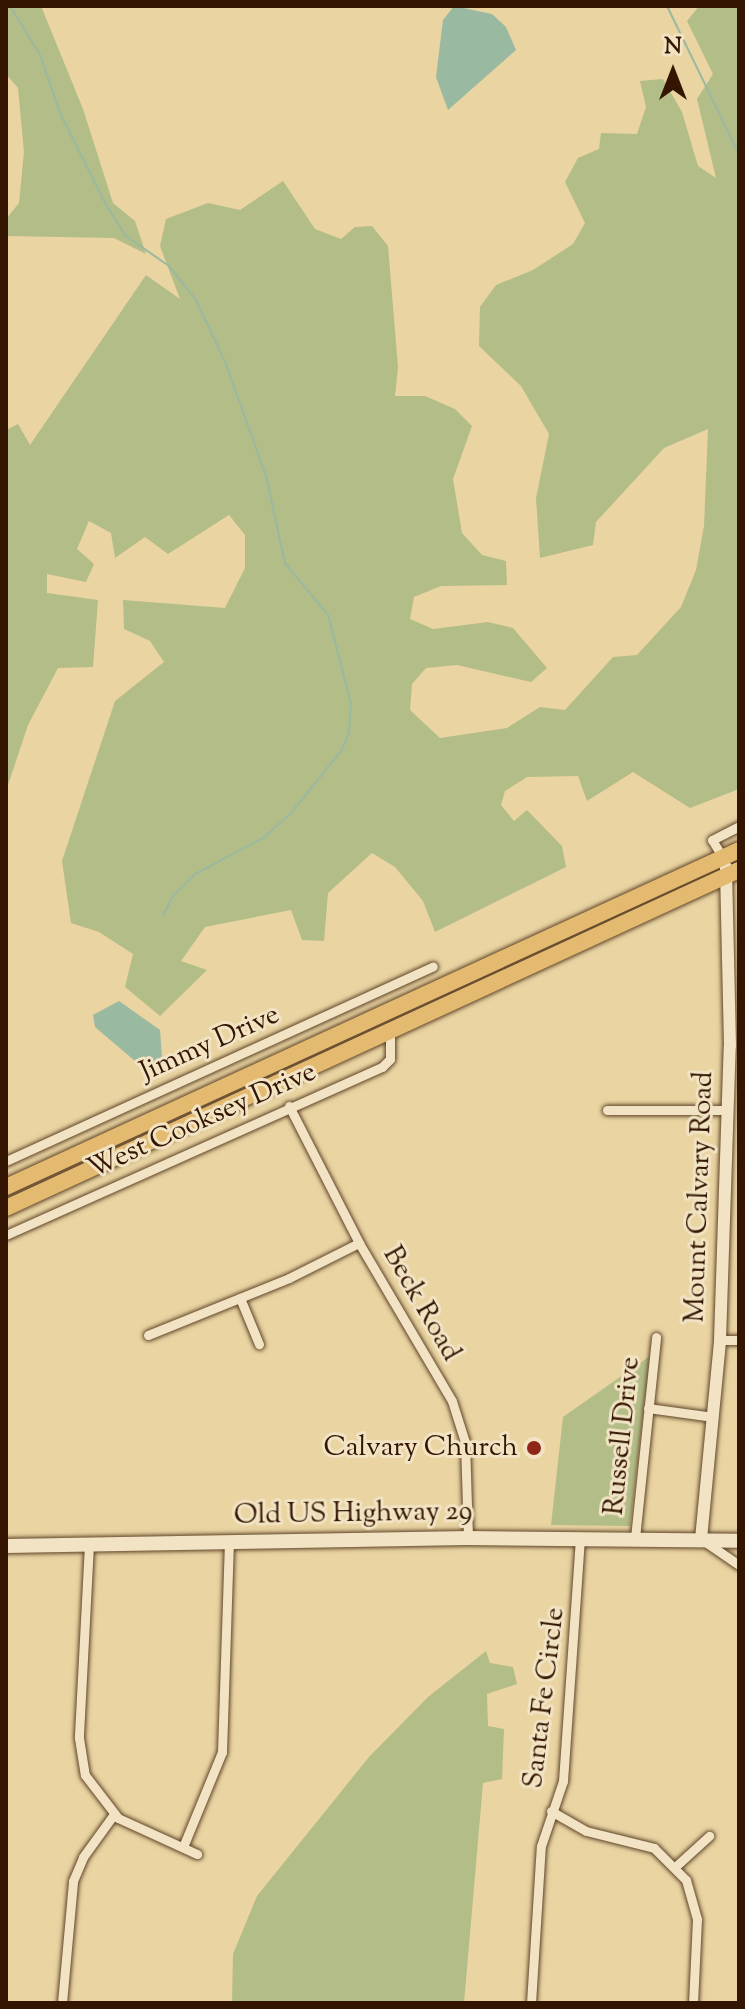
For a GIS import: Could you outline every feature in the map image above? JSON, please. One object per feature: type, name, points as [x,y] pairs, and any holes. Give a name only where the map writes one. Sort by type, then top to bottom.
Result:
[{"type":"highway","points":[[6,1187],[739,850]]},
{"type":"highway","points":[[6,1208],[734,873]]},
{"type":"main road","name":"Old US Highway 29","points":[[6,1546],[468,1538],[739,1541]]},
{"type":"street","points":[[723,858],[712,840],[739,826]]},
{"type":"street","name":"Mount Calvary Road","points":[[701,1539],[720,1340],[728,1110],[734,1044],[734,873],[723,858]]},
{"type":"street","name":"Jimmy Drive","points":[[6,1161],[433,966]]},
{"type":"street","points":[[379,991],[386,1012]]},
{"type":"street","name":"West Cooksey Drive","points":[[6,1235],[382,1067],[390,1059],[390,1031]]},
{"type":"street","name":"Beck Road","points":[[289,1106],[359,1243],[460,1422],[468,1538]]},
{"type":"street","points":[[607,1110],[728,1110]]},
{"type":"street","points":[[148,1335],[240,1298],[359,1243]]},
{"type":"street","points":[[240,1298],[259,1344]]},
{"type":"street","name":"Russell Drive","points":[[635,1538],[656,1337]]},
{"type":"street","points":[[720,1340],[739,1340]]},
{"type":"street","points":[[648,1408],[713,1417]]},
{"type":"street","name":"Santa Fe Circle","points":[[531,2003],[541,1846],[563,1781],[580,1538]]},
{"type":"street","points":[[701,1539],[739,1565]]},
{"type":"street","points":[[183,1847],[222,1752],[229,1542]]},
{"type":"street","points":[[89,1544],[79,1748],[85,1775],[114,1814],[197,1854]]},
{"type":"street","points":[[551,1811],[586,1831],[654,1848],[676,1866],[695,1899],[693,2003]]},
{"type":"street","points":[[62,2003],[73,1881],[83,1857],[114,1814]]},
{"type":"street","points":[[676,1866],[709,1836]]},
{"type":"shaded area","points":[[6,6],[41,6],[83,109],[113,203],[135,221],[146,254],[114,238],[6,236],[6,219],[19,203],[24,152],[18,88],[6,74]]},
{"type":"shaded area","points":[[454,6],[492,14],[506,27],[516,50],[448,110],[436,77],[443,20]]},
{"type":"shaded area","points":[[699,6],[739,6],[739,789],[690,808],[633,772],[587,801],[578,776],[527,777],[505,791],[501,805],[514,821],[527,810],[562,846],[566,867],[435,932],[423,901],[395,867],[372,853],[328,893],[324,941],[302,940],[291,910],[205,927],[181,961],[207,970],[160,1016],[125,987],[133,954],[99,932],[71,923],[62,861],[115,701],[164,662],[150,641],[124,629],[123,600],[225,608],[245,568],[245,535],[229,515],[168,554],[145,537],[115,558],[111,533],[89,521],[77,549],[94,564],[86,582],[47,574],[47,593],[98,600],[93,667],[58,668],[28,725],[6,791],[6,430],[18,424],[30,445],[146,275],[180,299],[160,246],[166,219],[208,203],[240,210],[283,181],[315,229],[341,239],[355,227],[372,226],[388,246],[398,367],[395,396],[425,396],[455,409],[472,426],[453,479],[462,533],[482,555],[506,561],[507,585],[441,586],[414,597],[410,619],[433,629],[488,622],[513,628],[547,668],[531,682],[457,665],[426,668],[412,684],[410,710],[440,738],[507,728],[540,707],[565,710],[613,657],[637,655],[681,607],[696,570],[704,526],[708,429],[664,448],[596,522],[593,545],[540,558],[536,498],[549,434],[521,386],[479,346],[480,307],[496,285],[533,270],[573,244],[585,223],[565,182],[578,158],[599,149],[601,133],[637,134],[646,107],[640,81],[663,79],[682,112],[698,166],[716,178],[697,99],[713,74],[687,21]]},
{"type":"shaded area","points":[[119,1001],[160,1030],[162,1057],[155,1078],[95,1027],[93,1015]]},
{"type":"shaded area","points":[[650,1356],[630,1526],[551,1525],[563,1417]]},
{"type":"shaded area","points":[[486,1651],[490,1663],[513,1667],[517,1684],[487,1694],[488,1726],[504,1729],[502,1779],[483,1783],[464,2003],[232,2003],[233,1954],[257,1896],[369,1757],[428,1697]]},
{"type":"waterway","points":[[10,6],[40,55],[60,113],[105,203],[126,236],[169,266],[196,300],[225,362],[266,476],[285,563],[328,615],[351,703],[349,733],[341,751],[291,813],[263,838],[195,874],[173,896],[163,916]]},
{"type":"waterway","points":[[667,6],[739,154]]},
{"type":"place","name":"Calvary Church","points":[[534,1448]]}]
